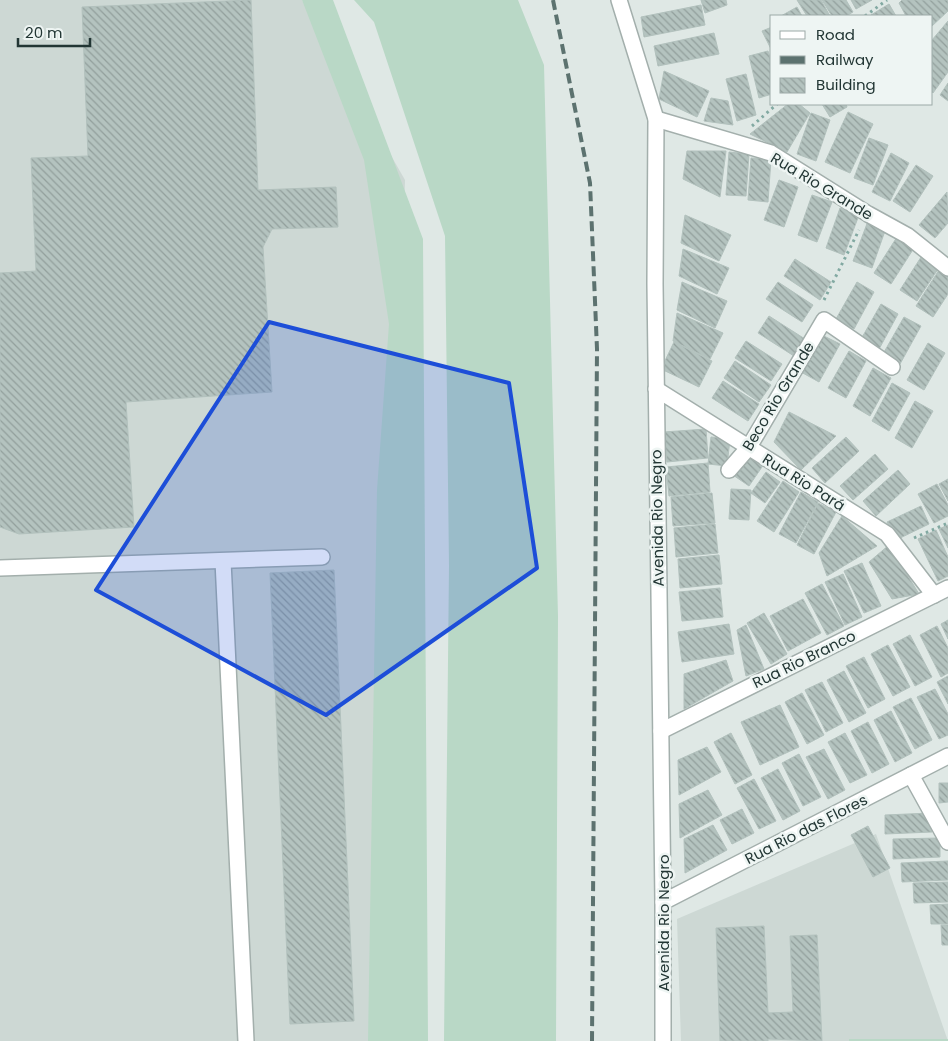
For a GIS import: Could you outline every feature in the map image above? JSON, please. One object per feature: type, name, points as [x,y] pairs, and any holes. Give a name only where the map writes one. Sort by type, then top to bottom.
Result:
[{"type":"street","name":"Avenida Rio Negro","points":[[619,0],[656,119],[656,390],[663,1041]]},
{"type":"street","name":"Rua Rio Grande","points":[[656,119],[771,153],[868,214],[908,236],[948,268]]},
{"type":"street","points":[[824,320],[892,368]]},
{"type":"street","name":"Beco Rio Grande","points":[[729,470],[748,447],[824,320]]},
{"type":"street","name":"Rua Rio Pará","points":[[656,390],[887,534],[934,595]]},
{"type":"street","points":[[0,568],[322,558]]},
{"type":"street","points":[[223,560],[246,1041]]},
{"type":"street","name":"Rua Rio Branco","points":[[661,731],[948,588]]},
{"type":"street","name":"Rua Rio das Flores","points":[[663,902],[948,756]]},
{"type":"street","points":[[911,775],[948,842]]},
{"type":"path","points":[[866,15],[887,0]]},
{"type":"path","points":[[734,142],[776,105]]},
{"type":"path","points":[[824,320],[818,311],[868,214]]},
{"type":"path","points":[[896,545],[948,523]]},
{"type":"highlighted area","points":[[269,322],[509,383],[537,568],[326,715],[96,590]]},
{"type":"shaded area","points":[[0,0],[302,0],[405,180],[380,1041],[0,1041]]},
{"type":"shaded area","points":[[876,834],[948,1041],[681,1041],[677,919]]},
{"type":"green space","points":[[302,0],[333,0],[423,239],[428,1041],[368,1041],[377,490],[389,324],[364,160]]},
{"type":"green space","points":[[354,0],[518,0],[544,65],[558,616],[556,1041],[444,1041],[449,566],[445,236],[374,22]]},
{"type":"green space","points":[[849,1039],[948,1039],[948,1041],[849,1041]]},
{"type":"building","points":[[251,0],[258,190],[336,187],[338,227],[272,229],[263,247],[272,392],[126,402],[134,527],[19,534],[0,527],[0,273],[36,271],[31,158],[88,156],[82,7]]},
{"type":"building","points":[[701,0],[726,0],[727,5],[705,13]]},
{"type":"building","points":[[797,0],[821,0],[829,15],[806,15]]},
{"type":"building","points":[[822,0],[846,0],[853,12],[848,15],[831,15]]},
{"type":"building","points":[[851,0],[872,0],[856,9]]},
{"type":"building","points":[[902,0],[948,0],[948,11],[933,25],[933,15],[905,15],[899,3]]},
{"type":"building","points":[[889,4],[895,15],[871,15]]},
{"type":"building","points":[[701,5],[705,25],[644,37],[641,17]]},
{"type":"building","points":[[797,7],[801,15],[783,15]]},
{"type":"building","points":[[948,21],[948,72],[933,93],[933,39]]},
{"type":"building","points":[[770,28],[770,47],[762,31]]},
{"type":"building","points":[[714,33],[719,54],[658,66],[654,46]]},
{"type":"building","points":[[768,51],[770,58],[770,95],[759,98],[749,56]]},
{"type":"building","points":[[664,71],[709,91],[697,117],[659,99]]},
{"type":"building","points":[[746,74],[756,115],[737,121],[726,79]]},
{"type":"building","points":[[948,83],[948,101],[940,95]]},
{"type":"building","points":[[711,98],[728,101],[733,125],[704,121]]},
{"type":"building","points":[[787,105],[800,105],[810,113],[787,152],[750,134]]},
{"type":"building","points":[[823,105],[846,105],[847,107],[830,117]]},
{"type":"building","points":[[848,112],[873,124],[850,173],[825,162]]},
{"type":"building","points":[[811,113],[830,120],[816,161],[797,154]]},
{"type":"building","points":[[869,138],[888,145],[873,185],[854,178]]},
{"type":"building","points":[[687,151],[726,151],[720,197],[683,179]]},
{"type":"building","points":[[729,152],[749,154],[746,196],[726,195]]},
{"type":"building","points":[[891,153],[909,163],[890,201],[872,192]]},
{"type":"building","points":[[751,158],[771,159],[768,202],[748,200]]},
{"type":"building","points":[[916,165],[933,176],[910,212],[893,201]]},
{"type":"building","points":[[779,180],[798,187],[784,227],[764,220]]},
{"type":"building","points":[[947,192],[948,223],[935,238],[919,225]]},
{"type":"building","points":[[812,195],[832,202],[817,242],[798,235]]},
{"type":"building","points":[[840,208],[859,215],[844,255],[826,248]]},
{"type":"building","points":[[685,215],[731,235],[719,261],[681,243]]},
{"type":"building","points":[[868,221],[886,228],[872,268],[853,261]]},
{"type":"building","points":[[897,237],[914,248],[891,284],[874,273]]},
{"type":"building","points":[[683,249],[729,268],[717,294],[679,276]]},
{"type":"building","points":[[923,254],[940,266],[917,301],[900,290]]},
{"type":"building","points":[[795,259],[831,282],[820,300],[784,276]]},
{"type":"building","points":[[939,270],[948,276],[948,294],[933,317],[916,306]]},
{"type":"building","points":[[682,282],[727,301],[715,328],[677,310]]},
{"type":"building","points":[[778,282],[813,305],[802,322],[766,299]]},
{"type":"building","points":[[857,282],[874,292],[854,329],[836,319]]},
{"type":"building","points":[[881,304],[898,314],[878,351],[860,341]]},
{"type":"building","points":[[677,313],[723,333],[710,359],[673,341]]},
{"type":"building","points":[[769,316],[805,339],[794,356],[758,333]]},
{"type":"building","points":[[904,317],[921,326],[900,364],[883,354]]},
{"type":"building","points":[[822,335],[840,344],[819,382],[801,372]]},
{"type":"building","points":[[746,341],[782,364],[771,381],[735,358]]},
{"type":"building","points":[[674,342],[712,361],[699,387],[661,369]]},
{"type":"building","points":[[928,343],[945,353],[924,390],[907,380]]},
{"type":"building","points":[[849,351],[866,361],[846,398],[828,388]]},
{"type":"building","points":[[735,361],[771,385],[759,402],[724,378]]},
{"type":"building","points":[[873,368],[891,378],[870,416],[853,406]]},
{"type":"building","points":[[723,381],[759,404],[748,421],[712,398]]},
{"type":"building","points":[[892,383],[910,393],[889,431],[872,421]]},
{"type":"building","points":[[915,401],[933,411],[912,448],[895,438]]},
{"type":"building","points":[[789,412],[836,436],[801,470],[774,442]]},
{"type":"building","points":[[706,429],[708,458],[667,462],[664,432]]},
{"type":"building","points":[[711,437],[730,439],[727,466],[708,464]]},
{"type":"building","points":[[846,437],[859,451],[825,483],[812,468]]},
{"type":"building","points":[[748,453],[764,464],[749,486],[733,475]]},
{"type":"building","points":[[875,454],[888,469],[853,500],[840,486]]},
{"type":"building","points":[[708,463],[710,492],[669,496],[666,467]]},
{"type":"building","points":[[898,470],[910,484],[876,516],[863,501]]},
{"type":"building","points":[[766,472],[780,482],[765,503],[751,493]]},
{"type":"building","points":[[948,479],[948,501],[939,484]]},
{"type":"building","points":[[783,481],[799,492],[774,532],[757,521]]},
{"type":"building","points":[[937,484],[948,505],[948,516],[934,523],[918,494]]},
{"type":"building","points":[[731,489],[751,490],[749,520],[729,519]]},
{"type":"building","points":[[801,492],[818,502],[796,543],[779,534]]},
{"type":"building","points":[[712,493],[715,523],[673,526],[671,497]]},
{"type":"building","points":[[818,503],[836,512],[814,554],[797,545]]},
{"type":"building","points":[[921,506],[929,524],[896,540],[887,522]]},
{"type":"building","points":[[842,516],[877,546],[827,576],[819,553]]},
{"type":"building","points":[[715,524],[718,553],[676,557],[674,528]]},
{"type":"building","points":[[948,525],[948,548],[939,529]]},
{"type":"building","points":[[936,530],[948,557],[948,576],[938,581],[918,539]]},
{"type":"building","points":[[889,545],[919,594],[892,599],[869,562]]},
{"type":"building","points":[[719,555],[722,584],[680,588],[678,559]]},
{"type":"building","points":[[862,563],[881,606],[864,613],[844,571]]},
{"type":"building","points":[[334,570],[354,1021],[290,1024],[270,573]]},
{"type":"building","points":[[843,574],[862,617],[845,625],[825,582]]},
{"type":"building","points":[[822,584],[844,626],[827,635],[805,593]]},
{"type":"building","points":[[720,588],[723,617],[682,621],[679,592]]},
{"type":"building","points":[[803,599],[821,633],[788,651],[770,616]]},
{"type":"building","points":[[764,613],[787,654],[771,664],[747,623]]},
{"type":"building","points":[[948,620],[948,639],[941,624]]},
{"type":"building","points":[[729,624],[734,654],[682,662],[678,632]]},
{"type":"building","points":[[746,625],[764,669],[746,676],[737,630]]},
{"type":"building","points":[[937,626],[948,648],[948,673],[941,677],[920,635]]},
{"type":"building","points":[[910,635],[932,677],[915,686],[893,644]]},
{"type":"building","points":[[888,645],[910,687],[893,696],[871,654]]},
{"type":"building","points":[[864,657],[885,699],[868,708],[846,666]]},
{"type":"building","points":[[726,660],[733,681],[684,709],[684,674]]},
{"type":"building","points":[[844,671],[866,713],[849,722],[827,680]]},
{"type":"building","points":[[948,676],[948,704],[937,682]]},
{"type":"building","points":[[822,682],[843,723],[826,732],[805,690]]},
{"type":"building","points":[[935,689],[948,714],[948,735],[939,739],[917,697]]},
{"type":"building","points":[[802,693],[824,735],[807,744],[785,702]]},
{"type":"building","points":[[911,698],[932,740],[915,749],[893,707]]},
{"type":"building","points":[[780,705],[799,747],[760,765],[741,722]]},
{"type":"building","points":[[891,711],[912,753],[895,762],[874,720]]},
{"type":"building","points":[[868,722],[889,764],[872,773],[851,731]]},
{"type":"building","points":[[731,733],[752,775],[735,784],[714,742]]},
{"type":"building","points":[[845,733],[867,775],[850,783],[828,742]]},
{"type":"building","points":[[707,747],[721,772],[679,795],[678,760]]},
{"type":"building","points":[[824,749],[845,790],[828,799],[806,757]]},
{"type":"building","points":[[799,754],[821,797],[803,806],[782,763]]},
{"type":"building","points":[[778,769],[800,811],[783,820],[761,778]]},
{"type":"building","points":[[754,779],[776,821],[759,829],[737,788]]},
{"type":"building","points":[[939,783],[948,783],[948,802],[939,803]]},
{"type":"building","points":[[708,790],[722,815],[680,838],[679,804]]},
{"type":"building","points":[[742,809],[754,833],[732,844],[720,820]]},
{"type":"building","points":[[931,813],[932,832],[885,834],[885,815]]},
{"type":"building","points":[[713,825],[727,850],[685,873],[684,839]]},
{"type":"building","points":[[868,826],[890,868],[873,877],[851,835]]},
{"type":"building","points":[[940,838],[940,857],[893,859],[893,839]]},
{"type":"building","points":[[948,861],[948,880],[902,882],[901,863]]},
{"type":"building","points":[[948,882],[948,902],[914,903],[913,883]]},
{"type":"building","points":[[948,904],[948,924],[931,924],[930,905]]},
{"type":"building","points":[[941,925],[948,925],[948,945],[942,945]]},
{"type":"building","points":[[764,926],[768,1013],[793,1012],[790,936],[817,935],[822,1041],[768,1039],[768,1041],[720,1041],[716,928]]},
{"type":"railway","points":[[553,0],[590,183],[597,349],[592,1041]]}]
